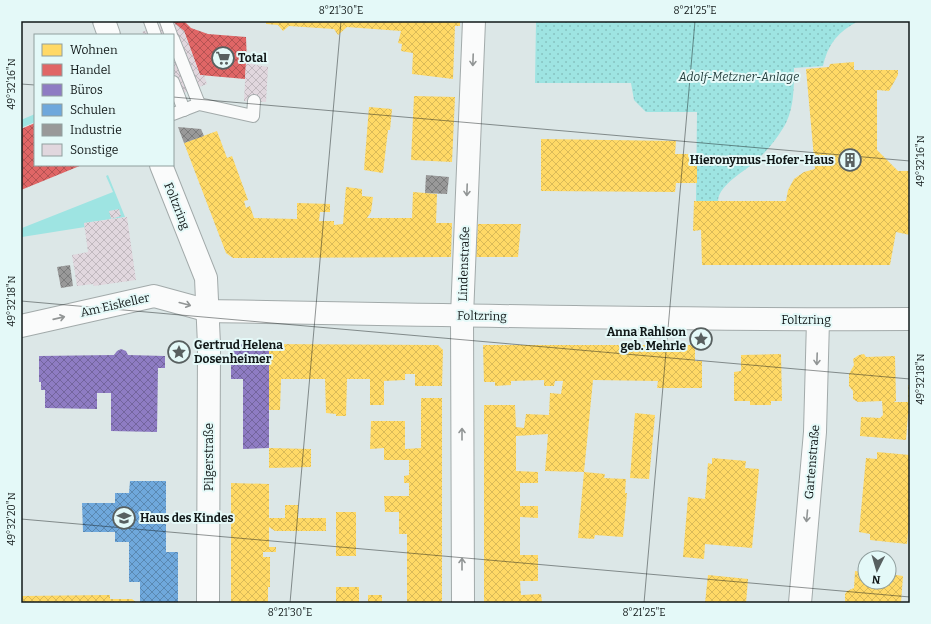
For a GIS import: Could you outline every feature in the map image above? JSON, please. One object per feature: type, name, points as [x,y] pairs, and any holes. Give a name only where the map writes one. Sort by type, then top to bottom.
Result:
[{"type":"street","points":[[104,21],[109,34]]},
{"type":"street","name":"Lindenstraße","points":[[462,603],[462,316],[474,21]]},
{"type":"street","name":"Foltzring","points":[[161,166],[206,278],[209,311],[462,316],[818,320],[910,319]]},
{"type":"street","name":"Am Eiskeller","points":[[21,326],[154,296],[209,311]]},
{"type":"street","name":"Pilgerstraße","points":[[208,603],[209,311]]},
{"type":"street","name":"Gartenstraße","points":[[800,603],[815,432],[818,320]]},
{"type":"lane","points":[[150,21],[155,34]]},
{"type":"lane","points":[[166,21],[171,34]]},
{"type":"lane","points":[[174,42],[199,104]]},
{"type":"lane","points":[[174,88],[178,112],[199,104],[253,116],[254,101]]},
{"type":"green space","name":"Adolf-Metzner-Anlage","points":[[536,21],[859,21],[846,29],[835,39],[828,51],[823,66],[794,68],[793,96],[789,117],[780,133],[765,152],[728,183],[723,189],[718,201],[696,201],[697,112],[646,112],[634,100],[631,83],[535,83]]},
{"type":"green space","points":[[34,114],[34,122],[21,128],[21,120]]},
{"type":"green space","points":[[108,175],[125,217],[84,223],[85,227],[22,237],[21,227],[22,228],[113,192],[106,176]]},
{"type":"building: Wohnen","points":[[266,21],[460,21],[460,26],[455,26],[453,79],[412,74],[413,53],[401,51],[402,44],[398,43],[401,31],[347,27],[338,35],[334,29],[289,26],[283,31],[278,25],[266,24]]},
{"type":"building: Wohnen","name":"Hieronymus-Hofer-Haus","points":[[854,62],[854,70],[898,70],[898,75],[889,91],[877,90],[877,150],[898,171],[910,171],[910,235],[896,232],[890,265],[702,265],[701,230],[693,231],[694,201],[786,201],[788,190],[794,179],[804,172],[815,169],[806,69],[829,67],[830,64]]},
{"type":"building: Wohnen","points":[[414,96],[455,97],[452,162],[411,160]]},
{"type":"building: Wohnen","points":[[369,107],[392,109],[383,173],[364,170]]},
{"type":"building: Wohnen","points":[[217,131],[227,158],[232,156],[248,200],[244,201],[246,208],[250,206],[254,218],[297,219],[297,203],[330,204],[330,212],[320,212],[319,221],[334,221],[334,225],[343,224],[346,187],[362,189],[362,196],[373,197],[371,212],[367,218],[412,218],[413,192],[437,194],[436,223],[452,223],[451,257],[233,258],[226,253],[184,143]]},
{"type":"building: Wohnen","points":[[541,139],[676,141],[675,154],[697,154],[697,183],[676,183],[675,192],[541,191]]},
{"type":"building: Wohnen","points":[[478,224],[521,224],[518,257],[476,257]]},
{"type":"building: Wohnen","points":[[269,344],[438,345],[443,350],[442,386],[415,386],[415,374],[405,374],[405,380],[384,381],[384,405],[370,405],[370,379],[347,379],[346,416],[336,416],[336,414],[326,413],[325,379],[281,379],[280,410],[269,410]]},
{"type":"building: Wohnen","points":[[483,345],[695,345],[695,361],[702,361],[702,388],[657,388],[658,381],[593,380],[584,472],[545,471],[548,434],[516,436],[516,471],[538,472],[538,483],[520,483],[520,506],[538,506],[538,518],[520,517],[520,555],[538,555],[538,581],[520,581],[521,595],[541,594],[542,602],[484,603],[484,405],[515,405],[516,427],[524,428],[526,414],[549,415],[550,393],[561,394],[563,381],[555,381],[554,386],[544,386],[544,380],[511,381],[511,385],[495,386],[495,382],[484,382]]},
{"type":"building: Wohnen","points":[[781,354],[782,401],[771,401],[771,405],[750,405],[750,401],[734,401],[734,372],[741,371],[741,355]]},
{"type":"building: Wohnen","points":[[864,354],[866,357],[895,356],[896,401],[894,402],[908,402],[908,385],[910,385],[910,414],[908,414],[906,440],[860,436],[861,417],[880,418],[883,415],[882,401],[858,402],[853,399],[853,391],[849,386],[849,374],[854,365],[853,359]]},
{"type":"building: Wohnen","points":[[421,398],[442,398],[442,603],[407,603],[407,534],[399,534],[399,512],[385,512],[384,496],[409,496],[409,483],[404,483],[404,476],[409,475],[409,460],[384,460],[384,448],[370,449],[371,421],[405,421],[405,449],[421,448]]},
{"type":"building: Wohnen","points":[[635,413],[655,415],[649,479],[630,478]]},
{"type":"building: Wohnen","points":[[269,448],[311,449],[311,467],[269,468]]},
{"type":"building: Wohnen","points":[[877,452],[910,455],[910,511],[907,544],[870,540],[870,534],[859,532],[866,458],[877,459]]},
{"type":"building: Wohnen","points":[[712,458],[746,461],[745,468],[759,469],[752,548],[705,544],[704,559],[683,557],[688,497],[705,499],[708,463],[712,464]]},
{"type":"building: Wohnen","points":[[584,472],[605,474],[604,478],[626,479],[625,493],[627,493],[623,537],[595,535],[594,539],[578,538]]},
{"type":"building: Wohnen","points":[[231,483],[269,484],[269,518],[285,518],[285,505],[298,505],[298,518],[326,518],[326,531],[275,531],[269,527],[269,547],[276,547],[276,552],[263,552],[263,557],[270,557],[270,587],[268,587],[268,603],[231,603]]},
{"type":"building: Wohnen","points":[[336,512],[356,512],[356,556],[336,556]]},
{"type":"building: Wohnen","points":[[855,571],[857,571],[857,590],[897,590],[897,575],[903,576],[901,603],[845,603],[845,594],[847,591],[854,588]]},
{"type":"building: Wohnen","points":[[708,575],[748,579],[746,603],[705,603]]},
{"type":"building: Wohnen","points":[[336,587],[359,587],[359,603],[336,603]]},
{"type":"building: Wohnen","points":[[110,595],[110,599],[132,599],[137,603],[21,603],[21,596]]},
{"type":"building: Wohnen","points":[[368,595],[382,595],[382,603],[368,603]]},
{"type":"building: Handel","points":[[172,21],[184,21],[191,28],[208,34],[246,37],[247,64],[246,63],[245,79],[200,75],[184,31]]},
{"type":"building: Handel","points":[[34,123],[34,166],[80,166],[21,190],[21,129]]},
{"type":"building: Büros","points":[[231,344],[269,344],[269,448],[243,449],[243,379],[231,379]]},
{"type":"building: Büros","points":[[121,349],[126,351],[128,355],[165,356],[165,368],[158,368],[157,432],[111,431],[111,393],[97,393],[97,409],[45,408],[45,390],[41,390],[41,382],[39,382],[39,356],[114,355]]},
{"type":"building: Schulen","name":"Haus des Kindes","points":[[130,481],[166,481],[166,552],[178,552],[178,603],[140,603],[140,582],[129,582],[129,542],[115,542],[115,532],[83,532],[82,503],[115,503],[115,493],[129,493]]},
{"type":"building: Industrie","points":[[178,127],[201,129],[204,136],[184,143]]},
{"type":"building: Industrie","points":[[426,175],[449,177],[447,194],[425,193]]},
{"type":"building: Industrie","points":[[70,265],[73,286],[61,288],[57,267]]},
{"type":"building: Sonstige","points":[[172,21],[184,31],[200,75],[204,75],[207,84],[174,97],[174,34],[143,34],[142,32]]},
{"type":"building: Sonstige","points":[[246,63],[268,67],[266,102],[244,101]]},
{"type":"building: Sonstige","points":[[119,209],[121,216],[111,219],[109,211]]},
{"type":"building: Sonstige","points":[[127,217],[136,280],[94,286],[93,284],[77,286],[72,255],[88,252],[84,223]]},
{"type":"place","name":"Total","points":[[223,58]]},
{"type":"place","name":"Hieronymus-Hofer-Haus","points":[[850,160]]},
{"type":"place","name":"Anna Rahlson geb. Mehrle","points":[[701,339]]},
{"type":"place","name":"Gertrud Helena Dosenheimer","points":[[179,352]]},
{"type":"place","name":"Haus des Kindes","points":[[124,518]]}]
